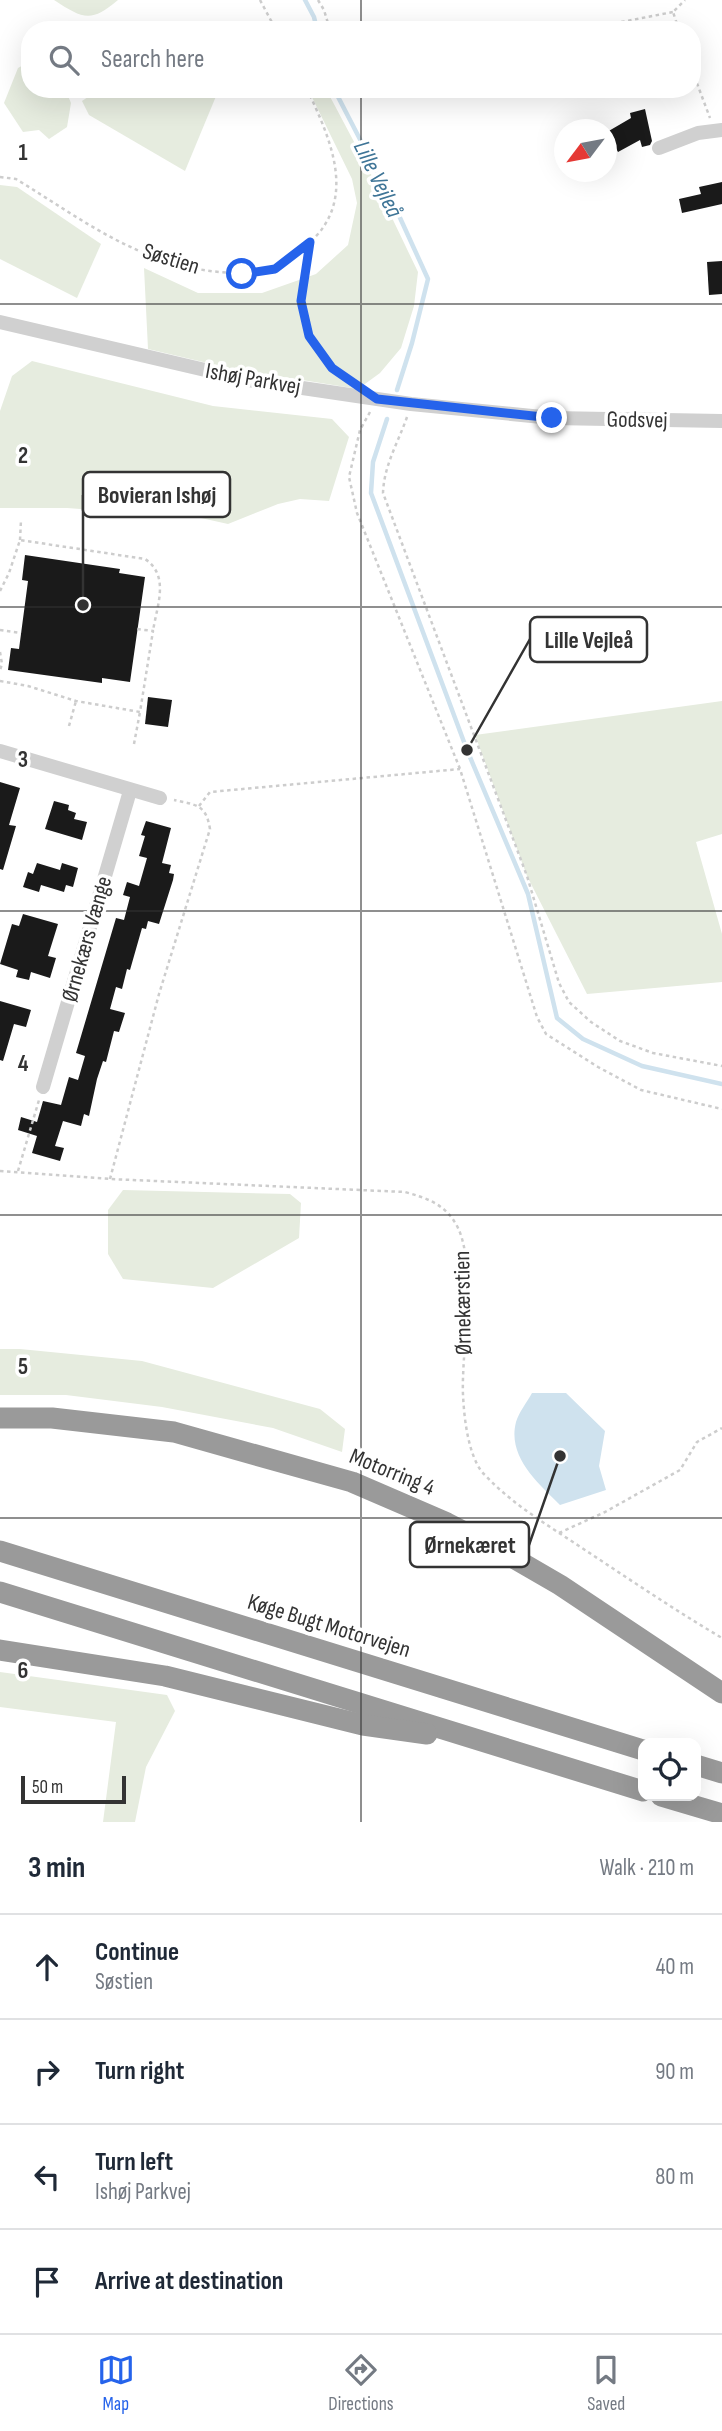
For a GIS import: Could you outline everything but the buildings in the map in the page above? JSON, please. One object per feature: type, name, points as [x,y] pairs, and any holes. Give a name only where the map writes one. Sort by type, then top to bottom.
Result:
[{"type":"highway","name":"Motorring 4","points":[[0,1418],[52,1418],[174,1432],[352,1482],[447,1523],[505,1553],[560,1585],[722,1693]]},
{"type":"highway","name":"Køge Bugt Motorvejen","points":[[0,1551],[638,1748]]},
{"type":"highway","points":[[0,1592],[369,1704],[478,1741],[638,1789]]},
{"type":"highway","points":[[0,1650],[165,1675],[363,1726],[478,1741]]},
{"type":"highway","points":[[701,1767],[722,1773]]},
{"type":"highway","points":[[678,1801],[722,1814]]},
{"type":"street","points":[[659,148],[698,133],[719,130]]},
{"type":"street","name":"Ishøj Parkvej","points":[[0,322],[248,380],[411,404],[552,418]]},
{"type":"street","name":"Godsvej","points":[[552,418],[722,421]]},
{"type":"street","points":[[0,751],[160,798]]},
{"type":"street","name":"Ørnekærs Vænge","points":[[43,1087],[130,791]]},
{"type":"path","points":[[260,0],[271,21]]},
{"type":"path","points":[[318,0],[326,21]]},
{"type":"path","points":[[626,21],[673,12],[685,0]]},
{"type":"path","points":[[673,12],[676,21]]},
{"type":"path","points":[[701,96],[719,130]]},
{"type":"path","name":"Søstien","points":[[0,177],[16,179],[108,237],[151,257],[188,269],[242,274],[275,269],[310,242],[331,216],[338,194],[331,152],[310,98]]},
{"type":"path","points":[[310,242],[301,301],[309,336],[332,368],[354,383]]},
{"type":"path","points":[[377,399],[360,430],[349,477],[357,513],[460,769],[537,1017],[546,1034],[641,1090],[722,1109]]},
{"type":"path","points":[[411,404],[401,437],[388,462],[383,493],[527,876],[559,983],[569,1002],[591,1022],[620,1041],[653,1053],[722,1066]]},
{"type":"path","points":[[0,591],[20,540],[21,520]]},
{"type":"path","points":[[20,540],[145,559],[153,565],[161,578],[134,744]]},
{"type":"path","points":[[137,629],[153,631]]},
{"type":"path","points":[[0,630],[21,633]]},
{"type":"path","points":[[0,652],[0,670]]},
{"type":"path","points":[[0,681],[76,701],[140,712]]},
{"type":"path","points":[[69,726],[76,701]]},
{"type":"path","points":[[199,806],[210,792],[460,769]]},
{"type":"path","points":[[110,1179],[159,994],[210,829],[207,814],[199,806],[160,798]]},
{"type":"path","points":[[18,1171],[43,1087]]},
{"type":"path","name":"Ørnekærstien","points":[[0,1171],[110,1179],[405,1192],[430,1199],[446,1210],[456,1223],[463,1241],[467,1276],[463,1393],[466,1431],[474,1457],[483,1473],[529,1513],[722,1638]]},
{"type":"path","points":[[559,1532],[605,1512],[680,1470],[697,1442],[722,1428]]},
{"type":"shaded area","points":[[54,0],[118,0],[101,12],[87,16]]},
{"type":"shaded area","points":[[21,66],[21,98],[69,98],[71,103],[67,127],[49,139],[39,130],[23,132],[4,103]]},
{"type":"shaded area","points":[[86,98],[215,98],[185,171],[89,115],[82,101]]},
{"type":"shaded area","points":[[312,98],[331,98],[418,272],[414,306],[401,348],[380,373],[358,389],[233,369],[148,349],[144,268],[198,293],[262,293],[316,274],[348,245],[357,203],[352,179]]},
{"type":"shaded area","points":[[0,185],[17,187],[101,244],[77,298],[0,259]]},
{"type":"shaded area","points":[[32,361],[213,406],[332,419],[349,437],[329,501],[300,499],[278,504],[228,524],[174,512],[0,508],[0,411],[12,376]]},
{"type":"shaded area","points":[[722,701],[722,834],[696,842],[722,934],[722,982],[587,994],[527,876],[475,735]]},
{"type":"shaded area","points":[[123,1190],[290,1194],[301,1203],[299,1238],[213,1288],[123,1279],[108,1254],[108,1210]]},
{"type":"shaded area","points":[[0,1349],[142,1361],[320,1409],[345,1429],[342,1452],[273,1428],[162,1407],[66,1395],[0,1395]]},
{"type":"shaded area","points":[[0,1672],[167,1695],[175,1711],[146,1767],[135,1822],[103,1822],[116,1722],[0,1707]]},
{"type":"water","points":[[532,1393],[566,1393],[605,1431],[599,1466],[606,1490],[560,1505],[526,1468],[516,1447],[514,1435],[517,1418]]},
{"type":"waterway","name":"Lille Vejleå","points":[[305,0],[315,21]]},
{"type":"waterway","name":"Lille Vejleå","points":[[339,98],[396,209],[428,279],[397,390]]},
{"type":"waterway","name":"Lille Vejleå","points":[[387,419],[373,462],[371,493],[467,750],[528,894],[557,1018],[583,1039],[642,1066],[722,1084]]},
{"type":"place","name":"Bovieran Ishøj","points":[[83,605]]},
{"type":"place","name":"Lille Vejleå","points":[[467,750]]},
{"type":"place","name":"Ørnekæret","points":[[560,1456]]},
{"type":"route","points":[[242,274],[275,269],[307,247],[310,242],[301,301],[309,336],[332,368],[377,399],[552,418]]}]
